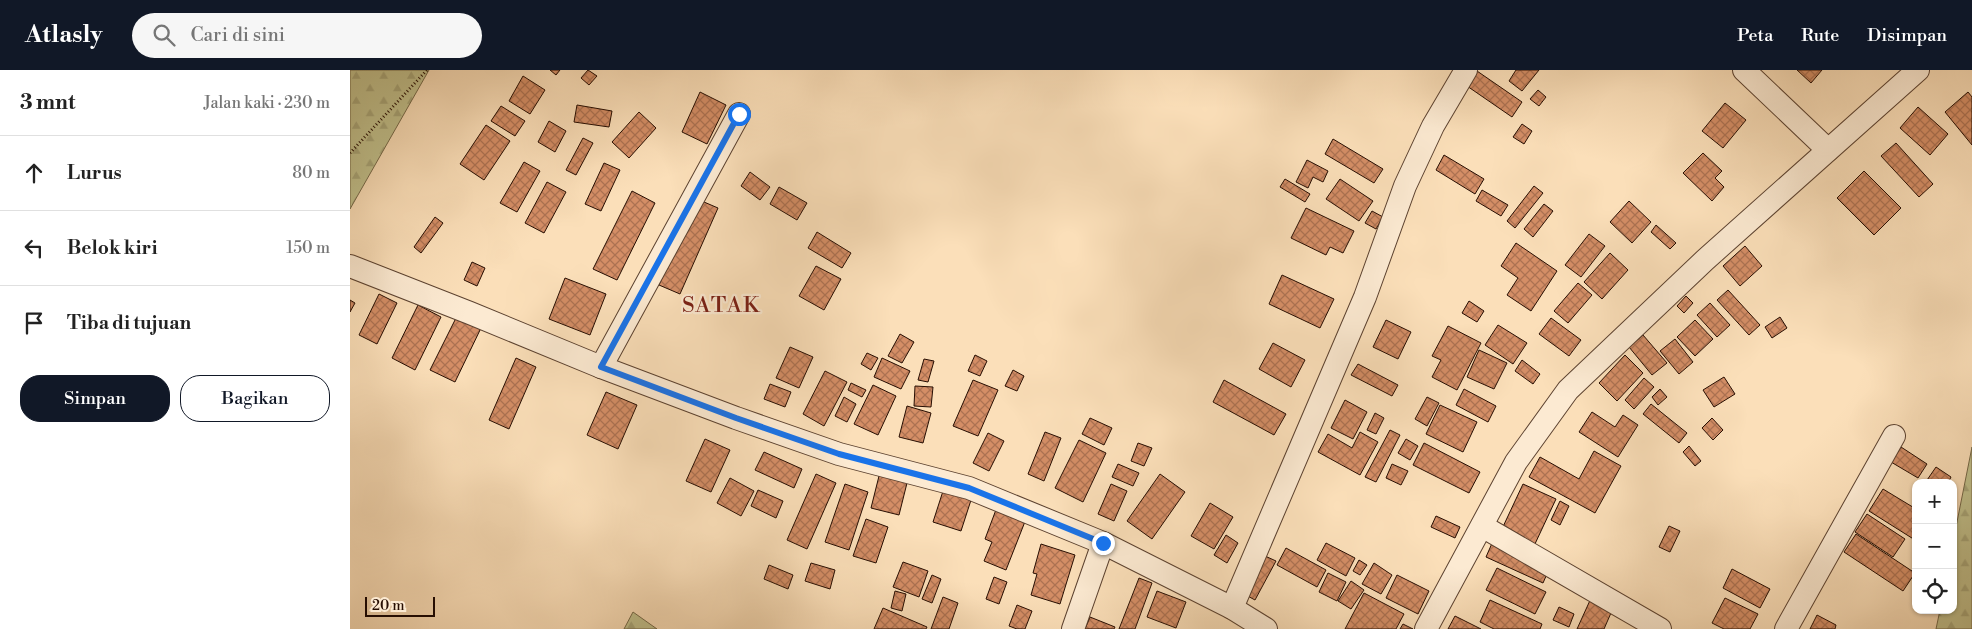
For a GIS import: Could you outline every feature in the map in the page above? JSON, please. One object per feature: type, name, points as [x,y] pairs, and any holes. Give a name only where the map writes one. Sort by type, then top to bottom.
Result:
[{"type":"street","points":[[1232,608],[1366,297],[1405,186],[1433,126],[1466,70]]},
{"type":"street","points":[[1744,70],[1828,150]]},
{"type":"street","points":[[1426,629],[1516,462],[1568,390],[1705,260],[1918,70]]},
{"type":"street","points":[[601,367],[739,114]]},
{"type":"street","points":[[350,266],[601,367],[736,418],[839,454],[969,488],[1103,543],[1232,608],[1266,629]]},
{"type":"street","points":[[1786,629],[1894,436]]},
{"type":"street","points":[[1482,526],[1660,629]]},
{"type":"street","points":[[1074,629],[1103,543]]},
{"type":"path","points":[[350,153],[427,70]]},
{"type":"green space","points":[[350,70],[429,70],[350,209]]},
{"type":"green space","points":[[1972,447],[1972,629],[1936,629],[1939,614],[1957,614],[1957,522]]},
{"type":"green space","points":[[633,612],[657,629],[624,629]]},
{"type":"building","points":[[550,70],[560,70],[556,75]]},
{"type":"building","points":[[588,70],[597,76],[589,85],[581,78]]},
{"type":"building","points":[[1516,70],[1539,70],[1522,91],[1509,81]]},
{"type":"building","points":[[1797,70],[1822,70],[1811,83]]},
{"type":"building","points":[[1477,71],[1522,102],[1512,117],[1467,86]]},
{"type":"building","points":[[523,76],[545,90],[530,114],[509,101]]},
{"type":"building","points":[[1538,90],[1546,97],[1539,106],[1530,99]]},
{"type":"building","points":[[700,92],[726,105],[707,144],[682,132]]},
{"type":"building","points":[[1968,92],[1972,97],[1972,145],[1945,112]]},
{"type":"building","points":[[1725,103],[1746,120],[1723,148],[1702,131]]},
{"type":"building","points":[[577,105],[612,111],[609,127],[574,122]]},
{"type":"building","points":[[501,106],[525,121],[515,136],[491,121]]},
{"type":"building","points":[[1918,107],[1948,134],[1930,155],[1900,128]]},
{"type":"building","points":[[639,112],[656,128],[629,158],[612,142]]},
{"type":"building","points":[[549,121],[566,131],[555,152],[538,142]]},
{"type":"building","points":[[1522,124],[1532,131],[1524,144],[1513,137]]},
{"type":"building","points":[[486,125],[510,141],[484,180],[460,164]]},
{"type":"building","points":[[583,138],[593,143],[576,175],[566,170]]},
{"type":"building","points":[[1333,139],[1383,169],[1374,183],[1325,154]]},
{"type":"building","points":[[1896,143],[1933,184],[1919,197],[1881,156]]},
{"type":"building","points":[[1703,153],[1722,171],[1715,178],[1724,187],[1712,201],[1683,173]]},
{"type":"building","points":[[1444,155],[1484,179],[1475,194],[1436,170]]},
{"type":"building","points":[[1307,160],[1328,171],[1323,182],[1313,177],[1308,188],[1296,182]]},
{"type":"building","points":[[524,162],[540,171],[517,212],[500,203]]},
{"type":"building","points":[[604,163],[620,170],[601,211],[585,204]]},
{"type":"building","points":[[1864,171],[1901,208],[1874,235],[1837,198]]},
{"type":"building","points":[[750,172],[770,187],[760,200],[741,186]]},
{"type":"building","points":[[1285,179],[1310,194],[1305,202],[1280,187]]},
{"type":"building","points":[[1340,179],[1373,201],[1359,221],[1326,199]]},
{"type":"building","points":[[547,182],[566,192],[544,233],[525,223]]},
{"type":"building","points":[[1534,186],[1543,193],[1515,228],[1507,221]]},
{"type":"building","points":[[779,187],[807,203],[797,220],[770,204]]},
{"type":"building","points":[[1482,190],[1508,205],[1501,216],[1476,201]]},
{"type":"building","points":[[632,191],[655,203],[617,280],[593,269]]},
{"type":"building","points":[[697,199],[718,208],[680,294],[659,285]]},
{"type":"building","points":[[1629,201],[1651,222],[1632,243],[1610,222]]},
{"type":"building","points":[[1544,204],[1553,211],[1533,237],[1524,229]]},
{"type":"building","points":[[1306,208],[1354,231],[1343,253],[1330,247],[1326,255],[1291,238]]},
{"type":"building","points":[[1372,211],[1383,217],[1376,229],[1365,223]]},
{"type":"building","points":[[435,217],[443,223],[421,253],[414,247]]},
{"type":"building","points":[[1656,225],[1676,243],[1670,249],[1651,232]]},
{"type":"building","points":[[817,232],[851,253],[842,268],[808,248]]},
{"type":"building","points":[[1589,234],[1605,246],[1581,277],[1565,265]]},
{"type":"building","points":[[1516,243],[1557,271],[1531,311],[1507,295],[1518,278],[1501,266]]},
{"type":"building","points":[[1745,246],[1762,266],[1740,286],[1723,266]]},
{"type":"building","points":[[1610,253],[1628,270],[1602,299],[1584,282]]},
{"type":"building","points":[[472,262],[485,268],[477,286],[464,280]]},
{"type":"building","points":[[816,266],[841,279],[824,310],[799,296]]},
{"type":"building","points":[[1282,275],[1334,299],[1320,328],[1269,304]]},
{"type":"building","points":[[565,278],[606,294],[590,335],[549,319]]},
{"type":"building","points":[[1578,283],[1592,295],[1568,323],[1554,311]]},
{"type":"building","points":[[1728,290],[1760,325],[1749,335],[1717,300]]},
{"type":"building","points":[[379,294],[397,303],[377,344],[359,335]]},
{"type":"building","points":[[1686,296],[1693,303],[1684,313],[1677,306]]},
{"type":"building","points":[[350,300],[355,303],[350,312]]},
{"type":"building","points":[[1469,301],[1484,311],[1477,322],[1462,313]]},
{"type":"building","points":[[1710,303],[1730,325],[1717,337],[1697,315]]},
{"type":"building","points":[[418,305],[441,317],[415,370],[392,358]]},
{"type":"building","points":[[457,316],[481,328],[455,382],[430,370]]},
{"type":"building","points":[[1780,317],[1787,328],[1772,338],[1765,327]]},
{"type":"building","points":[[1551,318],[1581,340],[1569,356],[1539,334]]},
{"type":"building","points":[[1386,320],[1411,332],[1398,359],[1373,347]]},
{"type":"building","points":[[1695,320],[1713,339],[1695,356],[1677,337]]},
{"type":"building","points":[[1498,325],[1527,343],[1513,364],[1485,345]]},
{"type":"building","points":[[1448,326],[1481,343],[1457,390],[1432,377],[1441,360],[1432,356]]},
{"type":"building","points":[[900,334],[914,342],[902,363],[888,356]]},
{"type":"building","points":[[1643,335],[1667,363],[1652,375],[1629,347]]},
{"type":"building","points":[[1675,339],[1693,362],[1679,374],[1660,351]]},
{"type":"building","points":[[1273,343],[1305,360],[1291,387],[1259,369]]},
{"type":"building","points":[[790,347],[813,357],[799,388],[776,378]]},
{"type":"building","points":[[1479,350],[1507,363],[1494,389],[1467,377]]},
{"type":"building","points":[[867,353],[878,358],[871,370],[861,364]]},
{"type":"building","points":[[975,355],[987,361],[980,376],[968,371]]},
{"type":"building","points":[[1625,355],[1643,373],[1617,401],[1599,383]]},
{"type":"building","points":[[516,358],[536,367],[509,429],[489,420]]},
{"type":"building","points":[[882,358],[910,371],[901,389],[874,377]]},
{"type":"building","points":[[924,359],[934,361],[928,382],[918,380]]},
{"type":"building","points":[[1522,360],[1540,374],[1533,384],[1515,371]]},
{"type":"building","points":[[1358,364],[1398,385],[1392,396],[1351,375]]},
{"type":"building","points":[[1013,370],[1024,376],[1017,391],[1005,386]]},
{"type":"building","points":[[825,371],[847,382],[824,426],[803,414]]},
{"type":"building","points":[[1724,377],[1735,394],[1714,407],[1703,390]]},
{"type":"building","points":[[1644,378],[1654,387],[1634,409],[1625,400]]},
{"type":"building","points":[[973,380],[998,390],[978,436],[953,426]]},
{"type":"building","points":[[1224,380],[1286,414],[1274,435],[1213,402]]},
{"type":"building","points":[[851,383],[866,390],[862,397],[848,390]]},
{"type":"building","points":[[770,384],[791,392],[785,407],[764,399]]},
{"type":"building","points":[[873,385],[896,396],[878,435],[854,424]]},
{"type":"building","points":[[915,386],[933,387],[931,407],[914,406]]},
{"type":"building","points":[[1464,389],[1496,406],[1488,422],[1456,405]]},
{"type":"building","points":[[1660,389],[1667,397],[1658,405],[1652,397]]},
{"type":"building","points":[[606,392],[637,405],[618,449],[587,435]]},
{"type":"building","points":[[844,397],[856,404],[847,422],[835,416]]},
{"type":"building","points":[[1427,397],[1439,403],[1427,426],[1415,419]]},
{"type":"building","points":[[1345,400],[1367,412],[1353,439],[1331,428]]},
{"type":"building","points":[[1651,404],[1687,433],[1679,443],[1643,414]]},
{"type":"building","points":[[1440,405],[1477,422],[1463,452],[1426,434]]},
{"type":"building","points":[[907,406],[931,413],[923,443],[899,437]]},
{"type":"building","points":[[1592,412],[1615,427],[1623,415],[1638,425],[1618,457],[1579,432]]},
{"type":"building","points":[[1375,413],[1384,418],[1376,434],[1367,430]]},
{"type":"building","points":[[1090,418],[1112,428],[1104,445],[1082,434]]},
{"type":"building","points":[[1712,418],[1723,430],[1713,440],[1702,428]]},
{"type":"building","points":[[1390,430],[1400,435],[1376,482],[1365,477]]},
{"type":"building","points":[[1045,432],[1061,438],[1044,481],[1028,474]]},
{"type":"building","points":[[1360,432],[1378,442],[1360,475],[1318,452],[1328,434],[1352,448]]},
{"type":"building","points":[[988,433],[1004,441],[989,471],[973,463]]},
{"type":"building","points":[[705,439],[730,450],[711,492],[686,481]]},
{"type":"building","points":[[1406,439],[1418,446],[1410,460],[1398,453]]},
{"type":"building","points":[[1079,440],[1106,453],[1083,502],[1055,488]]},
{"type":"building","points":[[1138,443],[1152,448],[1144,466],[1131,461]]},
{"type":"building","points":[[1424,443],[1480,472],[1469,493],[1413,465]]},
{"type":"building","points":[[1689,446],[1701,461],[1695,466],[1683,452]]},
{"type":"building","points":[[1901,447],[1927,464],[1918,478],[1891,462]]},
{"type":"building","points":[[1594,451],[1621,466],[1595,513],[1529,477],[1540,457],[1579,479]]},
{"type":"building","points":[[764,452],[802,469],[794,488],[755,470]]},
{"type":"building","points":[[1118,464],[1139,473],[1133,486],[1112,477]]},
{"type":"building","points":[[1392,464],[1408,471],[1401,485],[1386,478]]},
{"type":"building","points":[[1936,467],[1951,477],[1950,479],[1928,479]]},
{"type":"building","points":[[880,472],[908,479],[899,515],[871,508]]},
{"type":"building","points":[[816,474],[836,483],[807,549],[787,540]]},
{"type":"building","points":[[1160,474],[1185,492],[1152,539],[1127,521]]},
{"type":"building","points":[[730,478],[754,491],[741,516],[717,503]]},
{"type":"building","points":[[845,484],[868,492],[849,550],[825,542]]},
{"type":"building","points":[[1111,484],[1127,491],[1114,521],[1098,514]]},
{"type":"building","points":[[1523,484],[1556,499],[1534,546],[1501,531]]},
{"type":"building","points":[[944,488],[972,497],[961,531],[933,522]]},
{"type":"building","points":[[1883,489],[1912,507],[1912,538],[1869,511]]},
{"type":"building","points":[[758,490],[783,501],[776,518],[751,506]]},
{"type":"building","points":[[1560,501],[1569,506],[1560,525],[1551,520]]},
{"type":"building","points":[[1210,503],[1233,517],[1214,549],[1191,536]]},
{"type":"building","points":[[997,507],[1026,519],[1006,570],[984,561],[992,542],[985,539]]},
{"type":"building","points":[[1867,514],[1905,539],[1893,557],[1855,532]]},
{"type":"building","points":[[1436,516],[1460,527],[1455,538],[1431,527]]},
{"type":"building","points":[[866,519],[888,527],[876,563],[853,556]]},
{"type":"building","points":[[1669,526],[1680,531],[1670,552],[1659,547]]},
{"type":"building","points":[[1856,534],[1912,571],[1912,578],[1903,591],[1844,552]]},
{"type":"building","points":[[1226,535],[1238,543],[1227,563],[1214,555]]},
{"type":"building","points":[[1493,541],[1550,567],[1543,583],[1486,557]]},
{"type":"building","points":[[1326,543],[1355,558],[1346,576],[1317,560]]},
{"type":"building","points":[[1041,544],[1075,555],[1060,604],[1031,595],[1037,574],[1033,573]]},
{"type":"building","points":[[1286,548],[1326,570],[1317,587],[1277,565]]},
{"type":"building","points":[[1265,556],[1276,561],[1255,600],[1244,594]]},
{"type":"building","points":[[1359,560],[1367,565],[1360,575],[1353,571]]},
{"type":"building","points":[[903,562],[928,571],[919,597],[893,587]]},
{"type":"building","points":[[811,563],[835,570],[830,589],[805,581]]},
{"type":"building","points":[[1374,563],[1392,575],[1381,594],[1362,584]]},
{"type":"building","points":[[769,565],[793,575],[788,589],[764,579]]},
{"type":"building","points":[[1497,568],[1546,592],[1535,614],[1486,590]]},
{"type":"building","points":[[1732,569],[1770,589],[1760,608],[1723,588]]},
{"type":"building","points":[[1328,573],[1346,582],[1337,601],[1319,592]]},
{"type":"building","points":[[932,575],[941,579],[932,603],[922,599]]},
{"type":"building","points":[[1397,575],[1429,591],[1418,614],[1386,598]]},
{"type":"building","points":[[994,577],[1007,582],[999,604],[986,599]]},
{"type":"building","points":[[1139,578],[1152,583],[1135,629],[1119,629]]},
{"type":"building","points":[[1351,581],[1364,590],[1351,609],[1338,601]]},
{"type":"building","points":[[895,591],[906,594],[902,611],[891,608]]},
{"type":"building","points":[[1157,591],[1186,602],[1176,628],[1147,617]]},
{"type":"building","points":[[1364,593],[1404,614],[1396,629],[1345,629]]},
{"type":"building","points":[[1592,596],[1614,606],[1604,629],[1577,629]]},
{"type":"building","points":[[943,597],[958,603],[949,629],[931,629]]},
{"type":"building","points":[[1725,598],[1758,614],[1750,629],[1724,629],[1712,623]]},
{"type":"building","points":[[1490,600],[1542,624],[1540,629],[1494,629],[1480,622]]},
{"type":"building","points":[[1017,605],[1032,611],[1025,629],[1009,626]]},
{"type":"building","points":[[1559,607],[1574,614],[1569,627],[1553,620]]},
{"type":"building","points":[[883,608],[927,627],[926,629],[874,629]]},
{"type":"building","points":[[1817,615],[1836,625],[1835,629],[1810,629]]},
{"type":"building","points":[[1455,616],[1481,629],[1448,629]]},
{"type":"building","points":[[1090,617],[1115,627],[1114,629],[1085,629]]},
{"type":"building","points":[[1403,624],[1413,629],[1400,629]]},
{"type":"district","name":"SATAK","points":[[721,305]]},
{"type":"route","points":[[739,114],[601,367],[736,418],[839,454],[969,488],[1103,543]]}]
